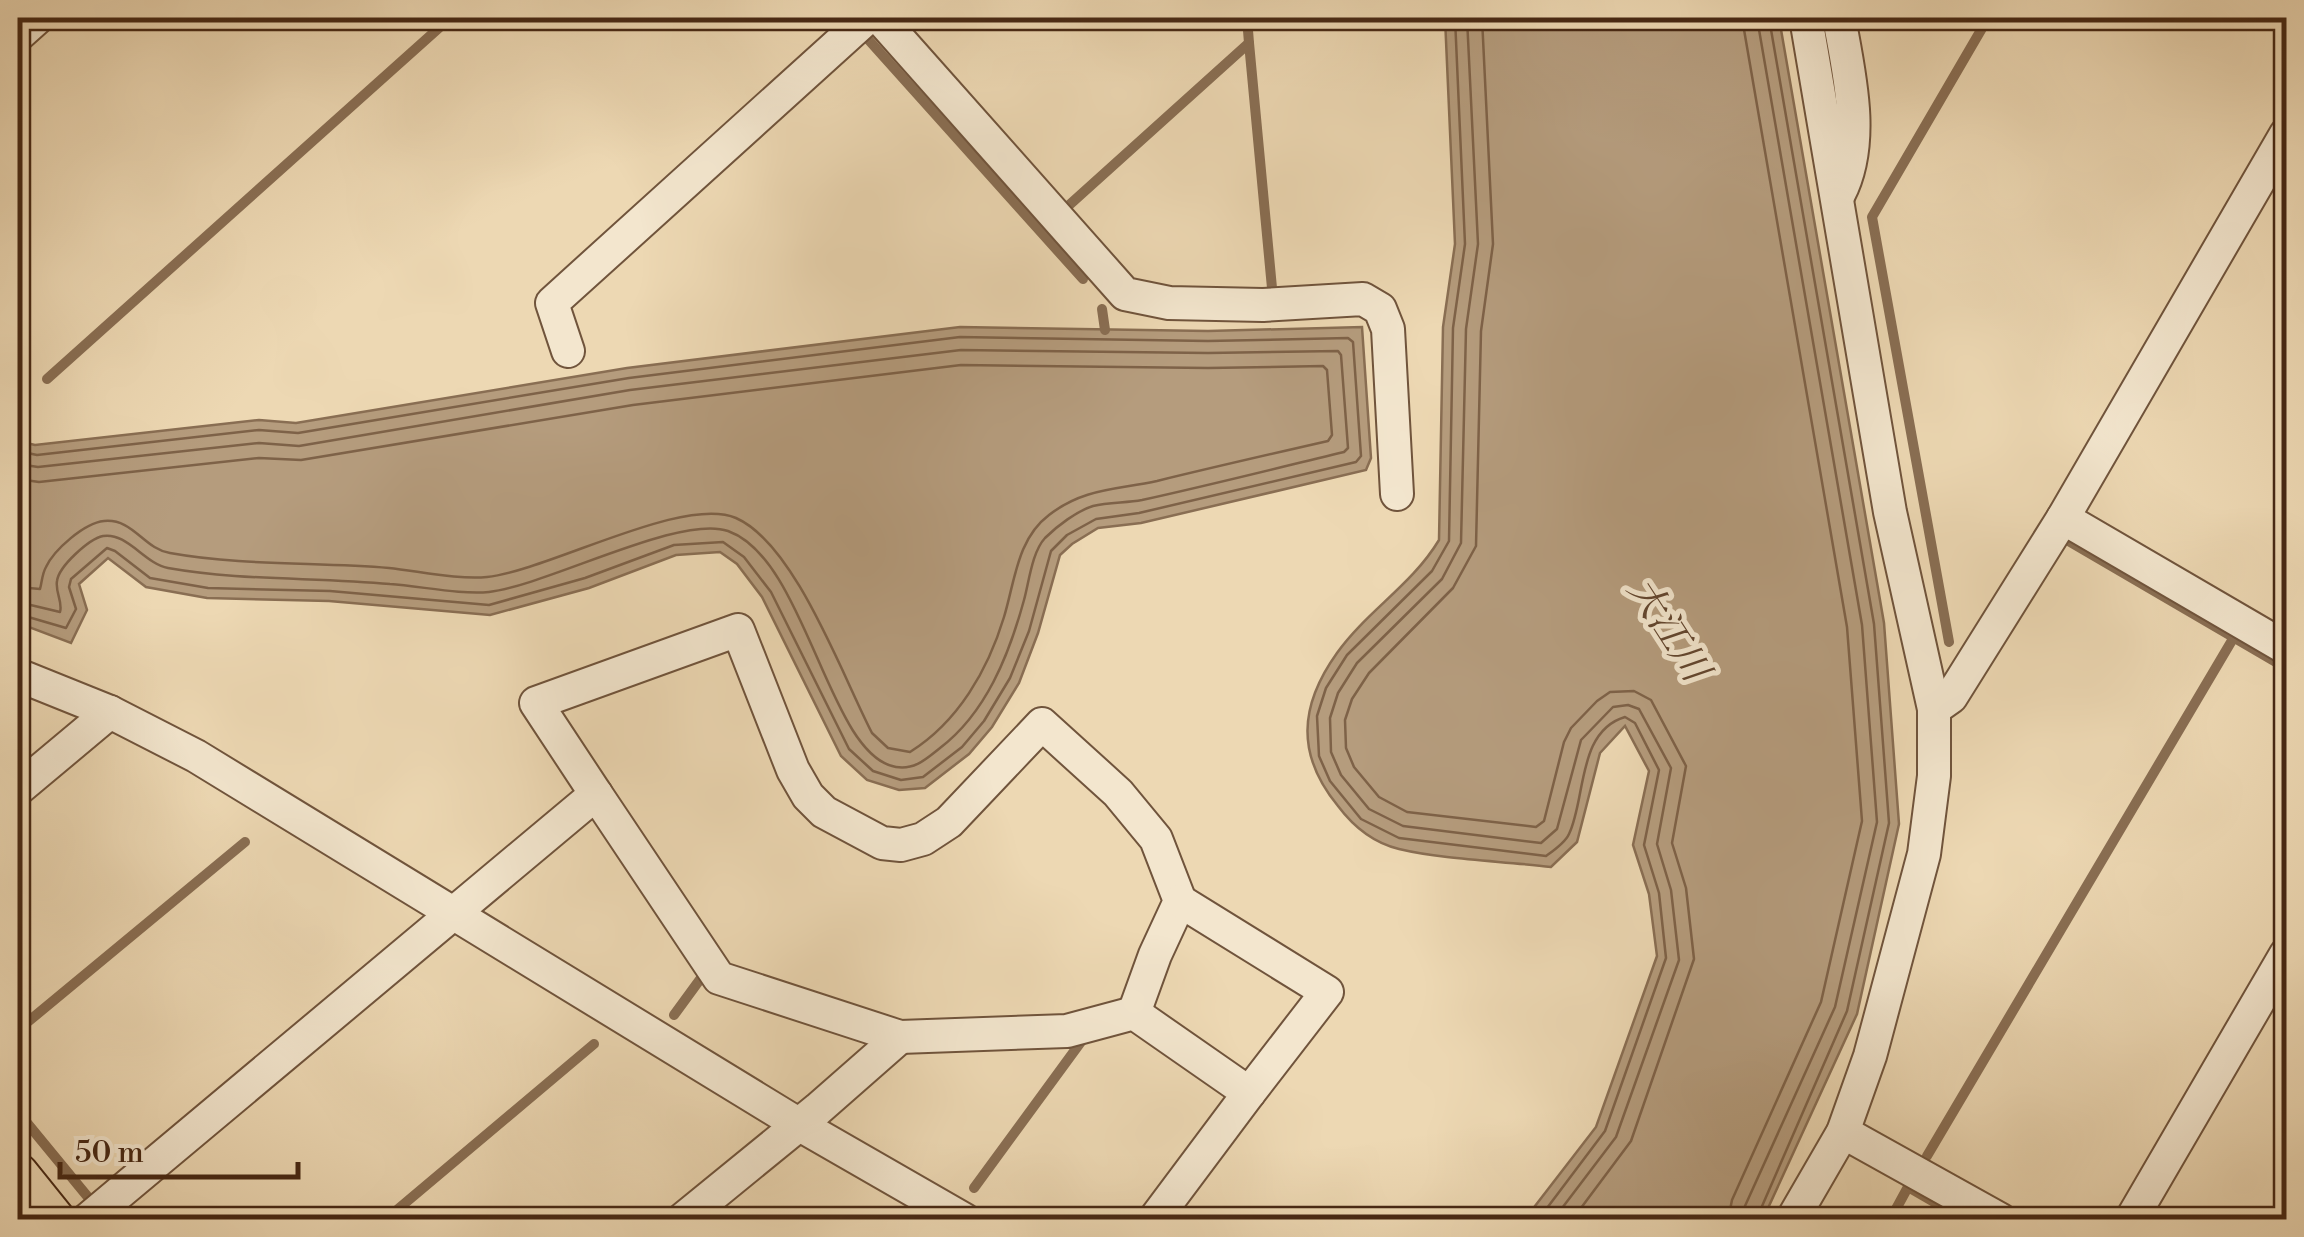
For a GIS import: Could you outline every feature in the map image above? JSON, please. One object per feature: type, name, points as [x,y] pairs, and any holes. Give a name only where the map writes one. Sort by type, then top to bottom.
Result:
[{"type":"main road","points":[[18,1174],[56,1220]]},
{"type":"street","points":[[18,35],[37,18]]},
{"type":"street","points":[[568,351],[552,302],[867,18]]},
{"type":"street","points":[[880,18],[1125,294],[1169,303],[1244,305],[1363,299],[1380,309],[1388,329],[1397,494]]},
{"type":"street","points":[[1792,1220],[1844,1132],[1870,1056],[1924,854],[1934,776],[1934,709],[1890,512],[1806,18]]},
{"type":"street","points":[[1837,197],[1854,148],[1838,18]]},
{"type":"street","points":[[1934,709],[1951,697],[2063,518],[2286,134]]},
{"type":"street","points":[[2063,518],[2286,648]]},
{"type":"street","points":[[1154,1220],[1327,992],[1180,901],[1156,840],[1118,793],[1042,724],[949,822],[924,839],[901,845],[882,842],[824,812],[808,796],[793,770],[738,630],[536,703],[719,978],[900,1037],[1066,1031],[1134,1014],[1248,1092]]},
{"type":"street","points":[[18,675],[110,712],[212,766],[798,1124],[965,1220]]},
{"type":"street","points":[[18,789],[110,712]]},
{"type":"street","points":[[87,1220],[596,794]]},
{"type":"street","points":[[1134,1014],[1180,901]]},
{"type":"street","points":[[2131,1220],[2286,954]]},
{"type":"street","points":[[682,1220],[900,1037]]},
{"type":"street","points":[[1844,1132],[2001,1220]]},
{"type":"water","name":"大江川","points":[[1445,18],[1779,18],[1884,623],[1899,824],[1857,1014],[1763,1219],[1525,1219],[1596,1127],[1657,956],[1649,894],[1633,845],[1649,771],[1625,726],[1600,753],[1577,842],[1551,867],[1436,856],[1381,843],[1357,827],[1338,806],[1324,787],[1309,749],[1310,711],[1324,673],[1349,638],[1416,571],[1439,540],[1443,327],[1455,244]]},
{"type":"water","points":[[960,327],[1208,331],[1362,327],[1371,458],[1366,470],[1141,523],[1098,528],[1072,544],[1060,555],[1019,683],[992,727],[969,754],[925,788],[899,790],[867,780],[841,756],[762,597],[737,564],[720,552],[676,555],[589,588],[490,615],[329,601],[207,598],[146,587],[108,558],[79,584],[87,610],[71,643],[18,623],[18,441],[35,445],[259,420],[296,423],[627,368]]},
{"type":"waterway","points":[[47,379],[450,18]]},
{"type":"waterway","points":[[1067,207],[1249,43],[1247,18]]},
{"type":"waterway","points":[[1949,642],[1872,217],[1988,18]]},
{"type":"waterway","points":[[866,37],[1083,279]]},
{"type":"waterway","points":[[1249,43],[1272,288]]},
{"type":"waterway","points":[[1102,309],[1105,330]]},
{"type":"waterway","points":[[2065,539],[2286,668]]},
{"type":"waterway","points":[[1927,1156],[2234,637]]},
{"type":"waterway","points":[[18,1030],[245,842]]},
{"type":"waterway","points":[[674,1015],[704,974],[702,971]]},
{"type":"waterway","points":[[974,1188],[1086,1035]]},
{"type":"waterway","points":[[385,1220],[594,1044]]},
{"type":"waterway","points":[[18,1112],[92,1202]]},
{"type":"waterway","points":[[1890,1220],[1908,1187],[1965,1220]]}]
